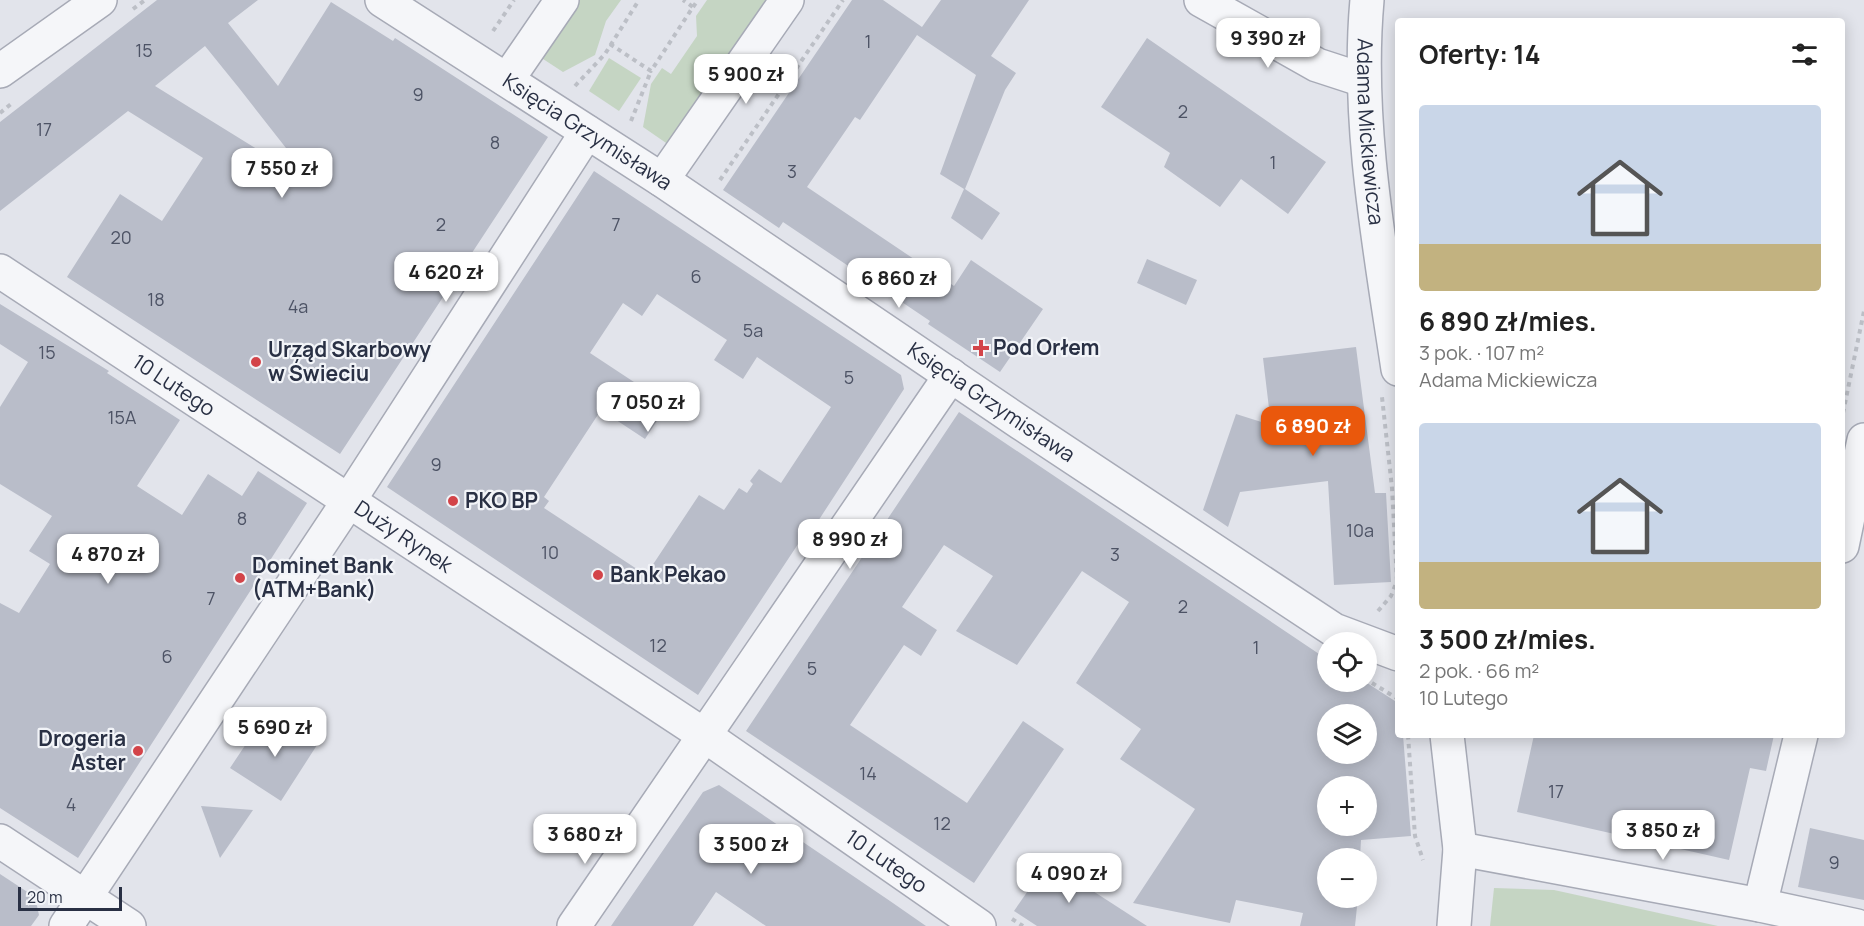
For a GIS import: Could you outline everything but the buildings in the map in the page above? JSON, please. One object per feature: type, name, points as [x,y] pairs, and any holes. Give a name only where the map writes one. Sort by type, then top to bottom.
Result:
[{"type":"street","points":[[0,71],[100,0]]},
{"type":"street","name":"Księcia Grzymisława","points":[[381,0],[662,180],[1334,630],[1395,653]]},
{"type":"street","points":[[507,80],[562,0]]},
{"type":"street","points":[[662,180],[787,0]]},
{"type":"street","points":[[1201,0],[1317,65],[1363,80]]},
{"type":"street","name":"Adama Mickiewicza","points":[[1367,0],[1363,80],[1365,125],[1395,347]]},
{"type":"street","points":[[348,502],[587,132]]},
{"type":"street","name":"10 Lutego","points":[[0,271],[348,502]]},
{"type":"street","points":[[574,926],[951,375]]},
{"type":"street","points":[[1851,537],[1864,440]]},
{"type":"street","name":"Duży Rynek","points":[[66,926],[348,502],[704,735]]},
{"type":"street","name":"10 Lutego","points":[[704,735],[993,921]]},
{"type":"street","points":[[1447,738],[1460,849],[1454,926]]},
{"type":"street","points":[[1760,905],[1800,738]]},
{"type":"street","points":[[0,841],[129,926]]},
{"type":"street","points":[[1460,849],[1760,905],[1857,926]]},
{"type":"path","points":[[489,37],[514,0]]},
{"type":"path","points":[[570,91],[605,54],[639,0]]},
{"type":"path","points":[[682,0],[693,7]]},
{"type":"path","points":[[628,129],[651,71],[698,0]]},
{"type":"path","points":[[717,189],[719,181],[843,0]]},
{"type":"path","points":[[610,44],[651,71]]},
{"type":"path","points":[[1845,406],[1864,311]]},
{"type":"path","points":[[1370,612],[1376,612],[1384,607]]},
{"type":"path","points":[[1377,687],[1395,697]]},
{"type":"path","points":[[1408,738],[1415,836],[1426,866]]},
{"type":"path","points":[[993,921],[1023,926]]},
{"type":"green space","points":[[579,0],[621,0],[606,21],[595,55],[563,72],[540,57]]},
{"type":"green space","points":[[707,0],[767,0],[669,145],[643,127],[651,84],[662,68],[671,74],[697,36],[696,16]]},
{"type":"green space","points":[[609,58],[641,78],[619,111],[589,91]]},
{"type":"green space","points":[[1494,888],[1554,890],[1718,926],[1490,926]]},
{"type":"place","name":"Pod Orłem","points":[[981,348]]},
{"type":"place","name":"Urząd Skarbowy w Świeciu","points":[[256,362]]},
{"type":"place","name":"PKO BP","points":[[453,501]]},
{"type":"place","name":"Bank Pekao","points":[[598,575]]},
{"type":"place","name":"Dominet Bank (ATM+Bank)","points":[[240,578]]},
{"type":"place","name":"Drogeria Aster","points":[[138,751]]}]
